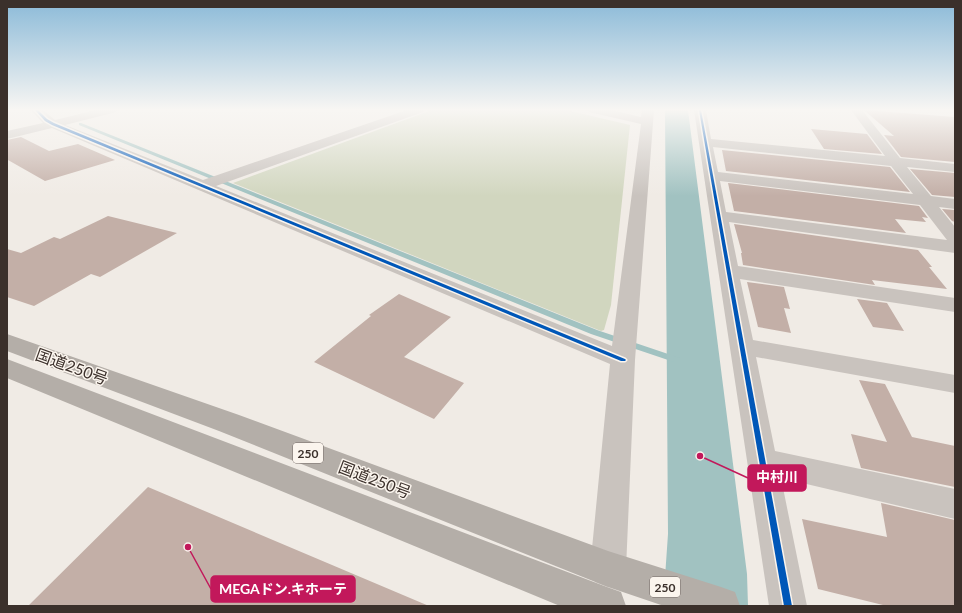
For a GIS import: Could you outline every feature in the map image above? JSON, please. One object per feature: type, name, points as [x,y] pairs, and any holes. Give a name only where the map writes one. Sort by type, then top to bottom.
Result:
[{"type":"highway","name":"国道250号","points":[[7,342],[229,423],[608,568],[721,606]]},
{"type":"highway","name":"国道250号","points":[[7,368],[605,606]]},
{"type":"street","points":[[90,139],[623,360]]},
{"type":"street","points":[[204,185],[337,139]]},
{"type":"street","points":[[605,606],[623,360],[645,139]]},
{"type":"street","points":[[705,139],[788,606]]},
{"type":"street","points":[[878,139],[955,239]]},
{"type":"street","points":[[706,142],[955,168]]},
{"type":"street","points":[[712,176],[955,204]]},
{"type":"street","points":[[719,216],[955,247]]},
{"type":"street","points":[[729,271],[955,305]]},
{"type":"street","points":[[742,346],[955,384]]},
{"type":"street","points":[[763,461],[955,504]]},
{"type":"green space","points":[[354,139],[629,139],[611,305],[604,330],[601,331],[233,183]]},
{"type":"water","points":[[665,139],[692,139],[747,574],[748,606],[663,606],[668,534]]},
{"type":"building","points":[[24,139],[49,151],[78,144],[115,160],[45,181],[8,160],[7,140]]},
{"type":"building","points":[[817,139],[870,139],[882,154],[824,149]]},
{"type":"building","points":[[887,139],[955,139],[955,162],[901,157]]},
{"type":"building","points":[[722,150],[890,167],[910,192],[726,171]]},
{"type":"building","points":[[910,169],[955,173],[955,197],[932,195]]},
{"type":"building","points":[[728,183],[919,206],[928,218],[922,217],[926,222],[895,219],[906,233],[734,211]]},
{"type":"building","points":[[942,209],[955,210],[955,222],[952,221]]},
{"type":"building","points":[[108,216],[177,233],[100,277],[91,274],[34,306],[7,297],[7,249],[21,253],[54,237],[60,239]]},
{"type":"building","points":[[734,224],[918,250],[932,267],[929,267],[947,289],[872,280],[875,285],[743,265],[742,253]]},
{"type":"building","points":[[747,282],[784,287],[790,309],[784,308],[791,333],[758,327]]},
{"type":"building","points":[[399,294],[451,317],[404,357],[464,383],[434,419],[314,362],[371,316],[369,315]]},
{"type":"building","points":[[857,299],[887,303],[904,331],[873,327]]},
{"type":"building","points":[[859,380],[885,384],[912,437],[955,446],[955,487],[861,468],[851,434],[887,442]]},
{"type":"building","points":[[148,487],[429,606],[28,606]]},
{"type":"building","points":[[881,503],[955,520],[955,606],[887,606],[818,589],[802,519],[887,537]]},
{"type":"waterway","points":[[117,139],[594,332],[677,360]]},
{"type":"cycle path","points":[[88,139],[623,360]]},
{"type":"cycle path","points":[[705,139],[788,606]]},
{"type":"place","name":"中村川","points":[[700,456]]},
{"type":"place","name":"MEGAドン.キホーテ","points":[[188,547]]}]
